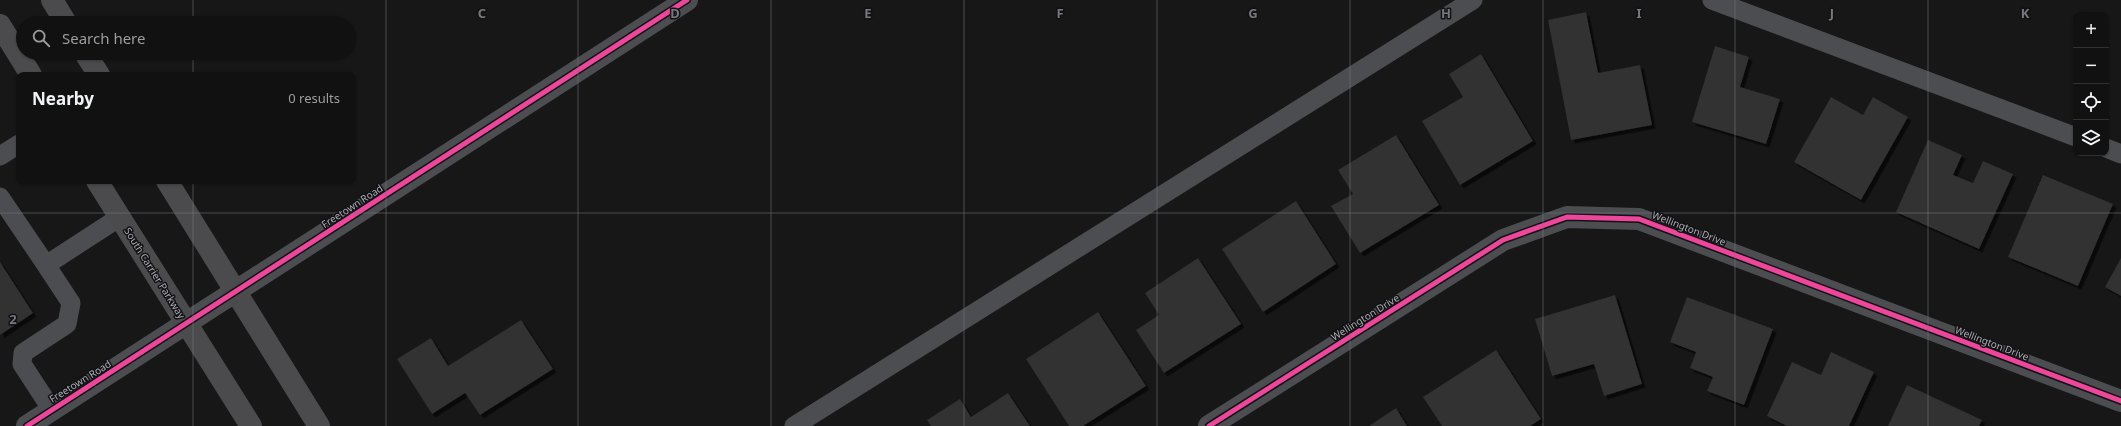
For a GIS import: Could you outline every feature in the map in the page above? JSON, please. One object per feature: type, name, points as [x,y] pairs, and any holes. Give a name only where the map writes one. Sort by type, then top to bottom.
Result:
[{"type":"main road","points":[[52,0],[62,16]]},
{"type":"main road","points":[[0,25],[16,51]]},
{"type":"main road","points":[[22,60],[29,72]]},
{"type":"main road","points":[[90,60],[97,72]]},
{"type":"main road","name":"South Carrier Parkway","points":[[99,184],[251,426]]},
{"type":"main road","points":[[169,184],[319,426]]},
{"type":"street","name":"Freetown Road","points":[[27,426],[237,292],[687,0]]},
{"type":"street","name":"Wellington Drive","points":[[1209,426],[1503,240],[1567,217],[1639,219],[2121,401]]},
{"type":"lane","points":[[794,426],[1473,0]]},
{"type":"lane","points":[[1712,0],[2073,136]]},
{"type":"lane","points":[[0,156],[16,146]]},
{"type":"lane","points":[[2109,149],[2121,154]]},
{"type":"lane","points":[[0,197],[71,303],[67,324],[23,353],[22,364],[52,410]]},
{"type":"lane","points":[[46,265],[120,217]]},
{"type":"building","points":[[1586,12],[1598,73],[1640,65],[1652,125],[1571,140],[1548,20]]},
{"type":"building","points":[[1715,46],[1749,57],[1740,87],[1780,99],[1766,144],[1692,122]]},
{"type":"building","points":[[1481,54],[1533,141],[1460,185],[1422,121],[1463,97],[1449,74]]},
{"type":"building","points":[[1831,97],[1863,115],[1873,97],[1908,117],[1861,200],[1794,162]]},
{"type":"building","points":[[1396,135],[1439,205],[1360,253],[1331,206],[1353,194],[1338,170]]},
{"type":"building","points":[[1928,140],[1962,155],[1953,175],[1973,183],[1983,161],[2013,174],[1979,249],[1896,212]]},
{"type":"building","points":[[2043,175],[2113,204],[2078,286],[2008,257]]},
{"type":"building","points":[[1296,201],[1336,264],[1263,312],[1222,249]]},
{"type":"building","points":[[1198,258],[1241,324],[1164,373],[1136,330],[1159,315],[1145,293]]},
{"type":"building","points":[[2121,258],[2121,296],[2105,287]]},
{"type":"building","points":[[0,262],[33,313],[0,335]]},
{"type":"building","points":[[1615,295],[1642,384],[1604,396],[1594,364],[1552,376],[1535,319]]},
{"type":"building","points":[[1687,297],[1773,329],[1744,405],[1707,391],[1713,377],[1690,368],[1696,352],[1670,342]]},
{"type":"building","points":[[1098,312],[1146,386],[1083,426],[1069,426],[1026,359]]},
{"type":"building","points":[[521,320],[553,369],[480,415],[465,393],[432,414],[397,359],[431,338],[448,366]]},
{"type":"building","points":[[1496,350],[1541,419],[1530,426],[1442,426],[1423,397]]},
{"type":"building","points":[[1831,352],[1874,372],[1849,426],[1787,426],[1767,416],[1792,362],[1821,375]]},
{"type":"building","points":[[1907,385],[1982,420],[1979,426],[1888,426]]},
{"type":"building","points":[[1008,393],[1030,426],[931,426],[927,420],[960,399],[971,417]]},
{"type":"building","points":[[1396,408],[1407,426],[1369,426]]},
{"type":"cycle path","points":[[27,426],[687,0]]},
{"type":"cycle path","points":[[1209,426],[1503,240],[1567,217],[1639,219],[2121,401]]}]
